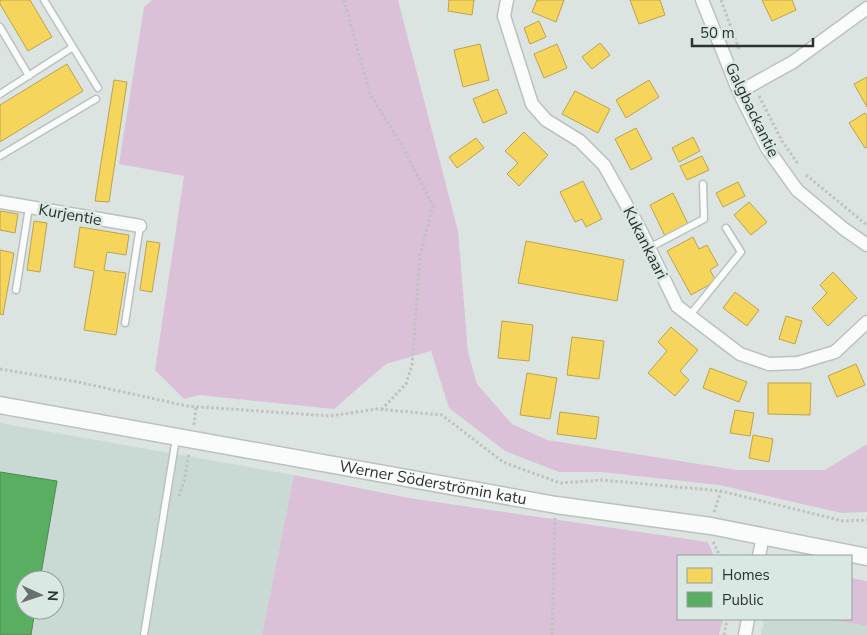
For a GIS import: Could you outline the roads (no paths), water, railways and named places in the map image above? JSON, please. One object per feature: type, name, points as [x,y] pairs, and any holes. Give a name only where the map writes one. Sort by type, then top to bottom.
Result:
[{"type":"street","name":"Kukankaari","points":[[507,0],[504,16],[532,104],[546,120],[580,141],[604,165],[649,248],[677,306],[740,354],[769,364],[798,363],[835,352],[867,322]]},
{"type":"street","name":"Galgbackantie","points":[[702,0],[739,92],[767,148],[797,190],[844,229],[867,245]]},
{"type":"street","points":[[739,92],[793,62],[867,8]]},
{"type":"street","name":"Kurjentie","points":[[0,202],[140,226]]},
{"type":"street","name":"Werner Söderströmin katu","points":[[0,405],[556,505],[711,526],[867,557]]},
{"type":"street","points":[[759,555],[763,536]]},
{"type":"street","points":[[745,635],[748,620]]},
{"type":"lane","points":[[44,0],[98,88]]},
{"type":"lane","points":[[0,27],[29,76]]},
{"type":"lane","points":[[0,94],[73,47]]},
{"type":"lane","points":[[0,156],[96,98]]},
{"type":"lane","points":[[649,248],[704,219],[703,184]]},
{"type":"lane","points":[[16,290],[30,207]]},
{"type":"lane","points":[[125,323],[140,226]]},
{"type":"lane","points":[[690,315],[741,252],[726,228]]},
{"type":"lane","points":[[144,635],[165,508],[184,438]]}]
